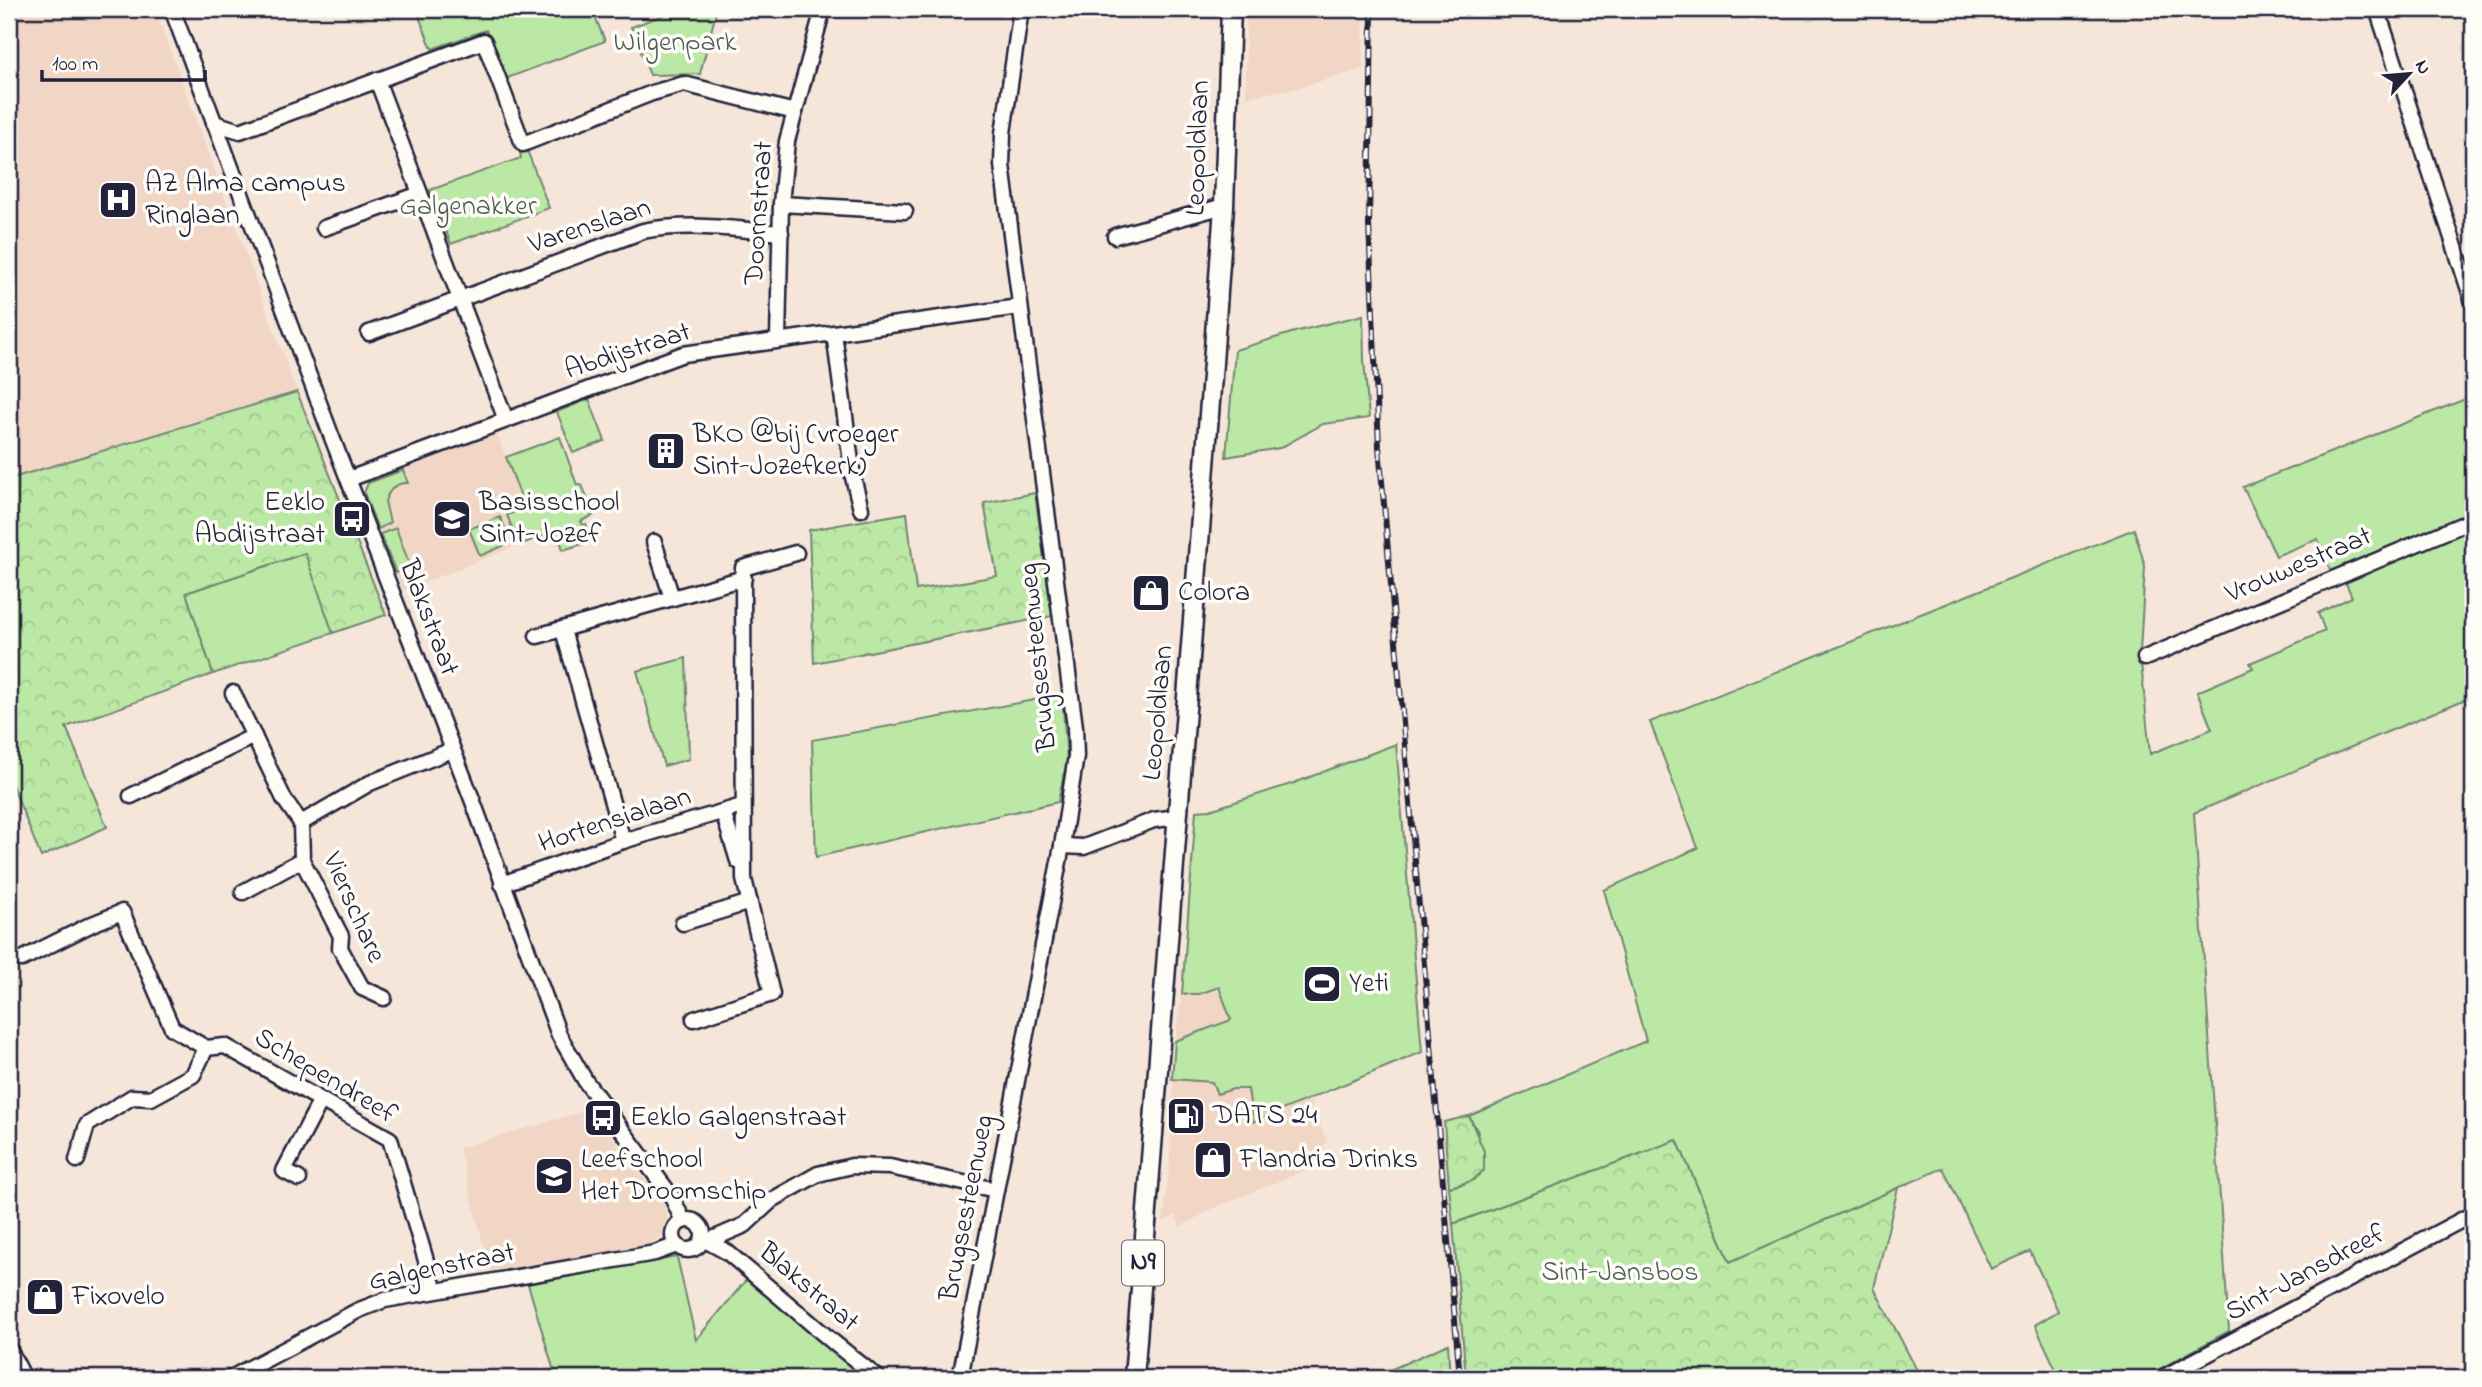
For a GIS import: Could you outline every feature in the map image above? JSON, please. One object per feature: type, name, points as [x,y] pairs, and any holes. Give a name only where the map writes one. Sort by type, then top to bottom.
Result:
[{"type":"main road","name":"Leopoldlaan","points":[[1134,1378],[1224,206],[1231,9]]},
{"type":"street","name":"Blakstraat","points":[[172,9],[559,1035],[586,1082],[672,1197],[683,1221]]},
{"type":"street","name":"Doornstraat","points":[[778,340],[781,204],[787,141],[823,9]]},
{"type":"street","name":"Brugsesteenweg","points":[[960,1378],[1062,846],[1076,756],[1075,727],[1002,165],[1003,133],[1021,9]]},
{"type":"street","points":[[2377,9],[2473,302]]},
{"type":"street","points":[[225,152],[240,131],[484,41],[523,144],[652,93],[684,84],[795,112]]},
{"type":"street","points":[[377,80],[506,420]]},
{"type":"street","points":[[214,123],[240,131]]},
{"type":"street","points":[[324,228],[420,194]]},
{"type":"street","points":[[781,204],[905,211]]},
{"type":"street","points":[[1115,236],[1224,206]]},
{"type":"street","name":"Varenslaan","points":[[369,333],[643,231],[698,226],[781,233]]},
{"type":"street","name":"Abdijstraat","points":[[349,480],[683,354],[1019,307]]},
{"type":"street","points":[[834,333],[853,477],[862,509]]},
{"type":"street","name":"Vrouwestraat","points":[[2145,658],[2473,520]]},
{"type":"street","points":[[654,542],[672,598]]},
{"type":"street","points":[[744,879],[743,568],[796,553]]},
{"type":"street","points":[[537,636],[744,578]]},
{"type":"street","points":[[563,630],[623,841]]},
{"type":"street","points":[[233,693],[284,799],[300,823],[370,783],[452,750]]},
{"type":"street","points":[[131,796],[254,736]]},
{"type":"street","name":"Hortensialaan","points":[[502,884],[623,841],[743,806]]},
{"type":"street","points":[[694,1019],[772,994],[744,879],[723,812]]},
{"type":"street","points":[[1062,846],[1084,847],[1154,820],[1177,817]]},
{"type":"street","name":"Vierschare","points":[[300,823],[302,860],[341,936],[340,948],[362,988],[384,999]]},
{"type":"street","points":[[243,892],[302,860]]},
{"type":"street","points":[[683,923],[750,902]]},
{"type":"street","name":"Schependreef","points":[[22,959],[122,912],[172,1028],[206,1048],[225,1046],[390,1139],[435,1291]]},
{"type":"street","points":[[77,1160],[87,1125],[132,1097],[151,1098],[193,1075],[206,1048]]},
{"type":"street","points":[[299,1180],[284,1171],[321,1100]]},
{"type":"street","points":[[705,1240],[702,1229],[694,1221],[683,1221],[673,1235],[677,1245],[686,1251],[692,1250],[705,1240],[745,1225],[772,1200],[818,1174],[852,1166],[890,1167],[996,1190]]},
{"type":"street","name":"Sint-Jansdreef","points":[[2162,1378],[2473,1214]]},
{"type":"street","name":"Blakstraat","points":[[705,1240],[740,1263],[878,1378]]},
{"type":"street","name":"Galgenstraat","points":[[231,1378],[359,1310],[385,1300],[655,1253],[677,1245]]},
{"type":"street","points":[[9,1349],[24,1378]]},
{"type":"shaded area","name":"AZ Alma campus Ringlaan","points":[[9,9],[155,9],[297,392],[9,479]]},
{"type":"shaded area","points":[[1246,9],[1364,9],[1363,69],[1297,88],[1246,97]]},
{"type":"shaded area","name":"Basisschool Sint-Jozef","points":[[497,434],[537,538],[403,591],[364,493],[368,483]]},
{"type":"shaded area","points":[[1236,981],[1422,1052],[1310,1099],[1327,1143],[1323,1145],[1329,1160],[1210,1210],[1180,1227],[1176,1215],[1163,1222],[1170,1157],[1175,1041],[1182,994],[1199,994]]},
{"type":"shaded area","name":"Leefschool Het Droomschip","points":[[591,1109],[664,1205],[668,1220],[664,1233],[649,1245],[490,1271],[459,1148]]},
{"type":"green space","name":"Wilgenpark","points":[[416,9],[592,9],[605,41],[505,79],[486,30],[432,49]]},
{"type":"green space","name":"Wilgenpark","points":[[679,9],[717,9],[700,74],[650,75],[631,27]]},
{"type":"green space","name":"Galgenakker","points":[[527,150],[549,208],[451,244],[430,190],[521,158],[520,153]]},
{"type":"green space","points":[[1363,315],[1369,418],[1323,424],[1280,448],[1226,457],[1235,350]]},
{"type":"green space","points":[[297,392],[386,615],[333,633],[305,553],[186,593],[213,674],[66,727],[107,827],[41,857],[9,777],[9,479]]},
{"type":"green space","points":[[2473,396],[2473,515],[2331,572],[2318,539],[2276,556],[2243,487]]},
{"type":"green space","points":[[589,399],[605,441],[573,453],[557,412]]},
{"type":"green space","points":[[560,437],[577,485],[582,485],[594,515],[581,521],[583,525],[586,524],[592,541],[563,550],[561,543],[557,542],[551,533],[519,545],[507,515],[525,508],[506,457]]},
{"type":"green space","points":[[403,470],[408,483],[397,485],[389,493],[385,501],[390,523],[378,529],[364,493],[368,483]]},
{"type":"green space","points":[[1035,493],[1052,616],[814,663],[809,530],[907,513],[916,590],[997,576],[984,503]]},
{"type":"green space","points":[[500,517],[508,534],[503,546],[480,556],[469,529]]},
{"type":"green space","points":[[2473,526],[2473,696],[2194,813],[2229,1331],[2143,1378],[2055,1378],[2059,1376],[2035,1325],[2058,1311],[2030,1251],[1991,1269],[1943,1168],[1730,1262],[1677,1140],[1453,1224],[1449,1187],[1465,1184],[1478,1132],[1469,1116],[1646,1041],[1604,890],[1698,848],[1650,722],[2134,529],[2145,566],[2140,652],[2150,754],[2212,729],[2197,692],[2253,668],[2250,663],[2325,631],[2318,613],[2352,597],[2344,579]]},
{"type":"green space","points":[[396,528],[410,566],[396,573],[380,534]]},
{"type":"green space","points":[[306,553],[333,633],[213,674],[186,593]]},
{"type":"green space","points":[[686,658],[689,759],[664,766],[637,671]]},
{"type":"green space","points":[[1062,695],[1067,760],[1058,802],[816,857],[812,740]]},
{"type":"green space","points":[[1396,744],[1422,1052],[1253,1122],[1248,1089],[1233,1089],[1217,1094],[1212,1082],[1172,1079],[1175,1041],[1231,1020],[1219,987],[1199,994],[1182,994],[1196,811],[1210,810],[1294,783]]},
{"type":"green space","points":[[1469,1116],[1484,1151],[1484,1170],[1472,1181],[1449,1187],[1444,1122]]},
{"type":"green space","name":"Sint-Jansbos","points":[[1677,1140],[1730,1262],[1898,1188],[1874,1288],[1921,1378],[1466,1378],[1453,1224]]},
{"type":"green space","points":[[677,1257],[696,1340],[747,1279],[865,1378],[556,1378],[528,1284]]},
{"type":"green space","points":[[1448,1344],[1450,1378],[1372,1378]]},
{"type":"railway","points":[[1372,9],[1369,225],[1379,447],[1460,1378]]},
{"type":"place","name":"AZ Alma campus Ringlaan","points":[[118,200]]},
{"type":"place","name":"BKO @bij (vroeger Sint-Jozefkerk)","points":[[666,451]]},
{"type":"place","name":"Eeklo Abdijstraat","points":[[352,519]]},
{"type":"place","name":"Basisschool Sint-Jozef","points":[[452,519]]},
{"type":"place","name":"Colora","points":[[1151,593]]},
{"type":"place","name":"Yeti","points":[[1322,984]]},
{"type":"place","name":"DATS 24","points":[[1186,1116]]},
{"type":"place","name":"Eeklo Galgenstraat","points":[[603,1118]]},
{"type":"place","name":"Flandria Drinks","points":[[1213,1160]]},
{"type":"place","name":"Leefschool Het Droomschip","points":[[554,1176]]},
{"type":"place","name":"Fixovelo","points":[[45,1297]]}]
